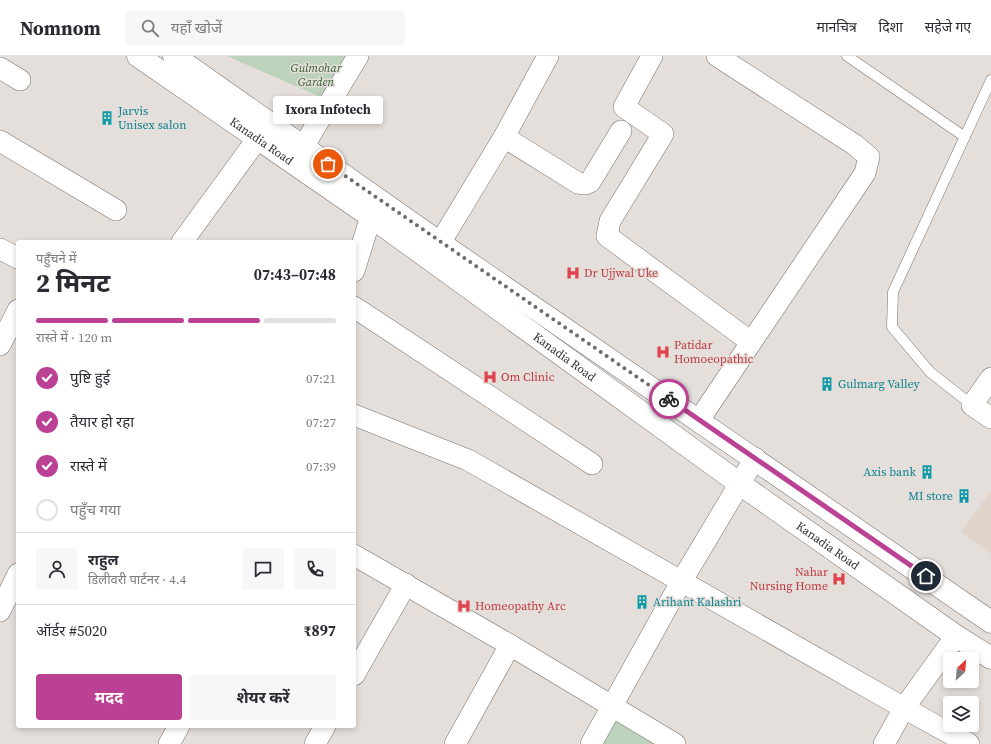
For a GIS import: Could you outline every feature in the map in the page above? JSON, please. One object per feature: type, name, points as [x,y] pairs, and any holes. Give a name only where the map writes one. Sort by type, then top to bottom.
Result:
[{"type":"main road","name":"Kanadia Road","points":[[138,56],[258,138],[373,207],[435,251],[740,484],[956,636],[991,658]]},
{"type":"main road","points":[[174,56],[303,147],[373,207]]},
{"type":"main road","points":[[435,251],[699,420],[991,622]]},
{"type":"street","points":[[303,147],[358,56]]},
{"type":"street","points":[[435,251],[504,137],[548,56]]},
{"type":"street","points":[[652,56],[624,106],[663,134],[610,221],[607,236],[751,342]]},
{"type":"street","points":[[699,420],[865,173],[870,157],[855,145],[717,56]]},
{"type":"street","points":[[0,68],[20,80]]},
{"type":"street","points":[[504,137],[578,183],[585,184],[590,182],[621,131]]},
{"type":"street","points":[[183,240],[258,138]]},
{"type":"street","points":[[0,141],[116,210]]},
{"type":"street","points":[[356,264],[373,207]]},
{"type":"street","points":[[0,249],[16,257]]},
{"type":"street","points":[[356,308],[592,464]]},
{"type":"street","points":[[0,345],[16,314]]},
{"type":"street","points":[[991,378],[972,405],[991,418]]},
{"type":"street","points":[[356,416],[468,460],[681,582],[970,744]]},
{"type":"street","points":[[591,744],[681,582],[755,458]]},
{"type":"street","points":[[356,556],[510,645],[612,708],[675,744]]},
{"type":"street","points":[[0,610],[16,578]]},
{"type":"street","points":[[356,672],[406,584]]},
{"type":"street","points":[[884,744],[904,708],[956,636]]},
{"type":"street","points":[[455,744],[510,645]]},
{"type":"street","points":[[315,744],[324,728]]},
{"type":"lane","points":[[848,56],[965,138]]},
{"type":"lane","points":[[972,405],[930,372],[892,327],[893,292],[991,80]]},
{"type":"shaded area","points":[[991,491],[991,554],[961,532]]},
{"type":"green space","name":"Gulmohar Garden","points":[[227,56],[347,56],[325,99]]},
{"type":"green space","points":[[612,708],[675,744],[591,744]]},
{"type":"way so far","points":[[328,164],[669,399]]},
{"type":"place","name":"Jarvis Unisex salon","points":[[107,118]]},
{"type":"place","name":"Ixora Infotech","points":[[328,164]]},
{"type":"place","name":"Dr Ujjwal Uke","points":[[573,273]]},
{"type":"place","name":"Patidar Homoeopathic","points":[[663,352]]},
{"type":"place","name":"Om Clinic","points":[[490,377]]},
{"type":"place","name":"Gulmarg Valley","points":[[827,384]]},
{"type":"place","name":"Axis bank","points":[[927,472]]},
{"type":"place","name":"MI store","points":[[964,496]]},
{"type":"place","name":"Nahar Nursing Home","points":[[839,579]]},
{"type":"place","name":"Arihant Kalashri","points":[[642,602]]},
{"type":"place","name":"Homeopathy Arc","points":[[464,606]]},
{"type":"route","points":[[669,399],[926,576]]}]
